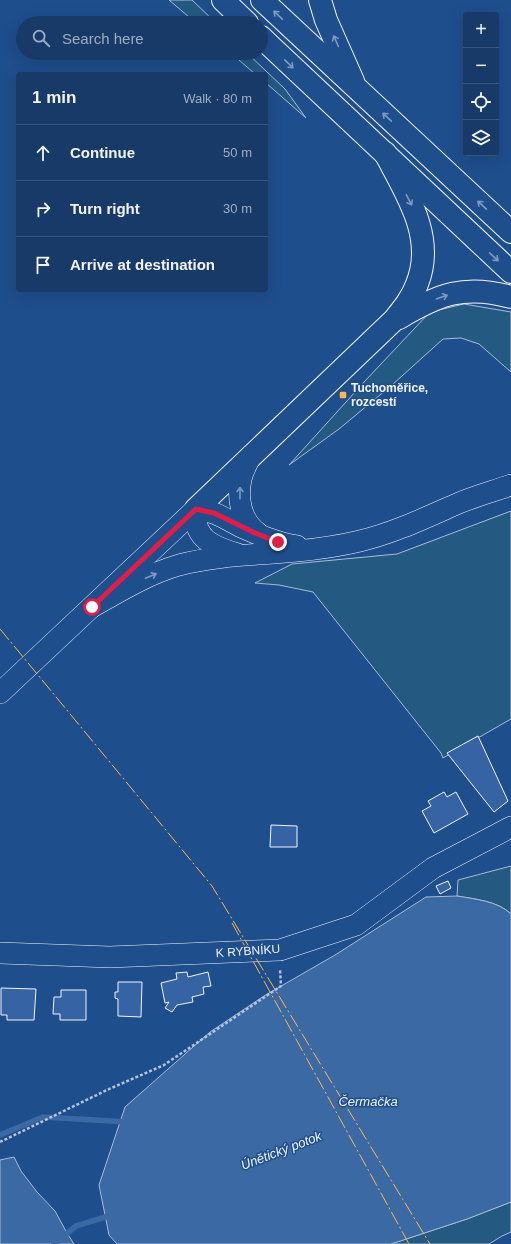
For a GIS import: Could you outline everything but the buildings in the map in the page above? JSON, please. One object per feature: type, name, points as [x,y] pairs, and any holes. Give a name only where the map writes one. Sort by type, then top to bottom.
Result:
[{"type":"highway","points":[[223,0],[240,16]]},
{"type":"highway","points":[[262,0],[511,232]]},
{"type":"highway","points":[[320,0],[326,20],[357,89]]},
{"type":"highway","points":[[268,44],[511,272]]},
{"type":"highway","points":[[196,509],[394,320],[410,298],[417,284],[422,266],[423,246],[420,226],[412,206],[385,153]]},
{"type":"highway","points":[[394,320],[426,303],[442,296],[458,292],[478,291],[496,293],[511,297]]},
{"type":"street","points":[[251,456],[241,478],[241,508],[250,527],[264,537]]},
{"type":"street","points":[[461,502],[511,470]]},
{"type":"street","points":[[92,607],[135,583],[180,565],[243,555],[332,547],[361,541],[406,526],[461,502],[511,485]]},
{"type":"street","points":[[196,509],[214,513],[264,537],[288,544],[312,547],[332,547]]},
{"type":"street","points":[[196,509],[196,522],[200,534],[205,540],[217,547],[243,555]]},
{"type":"street","points":[[0,693],[196,509]]},
{"type":"street","name":"K RYBNÍKU","points":[[0,953],[110,957],[280,950],[356,925],[433,868],[511,826]]},
{"type":"path","points":[[0,1142],[109,1089],[164,1065],[281,986],[280,950]]},
{"type":"shaded area","points":[[169,0],[192,0],[209,16],[188,16]]},
{"type":"shaded area","points":[[239,60],[254,60],[267,72],[253,72]]},
{"type":"shaded area","points":[[268,73],[285,89],[306,118],[268,85]]},
{"type":"shaded area","points":[[464,304],[511,312],[511,372],[479,344],[461,338],[443,339],[392,385],[339,429],[289,465],[430,312]]},
{"type":"shaded area","points":[[511,511],[511,719],[443,758],[441,753],[313,592],[279,585],[255,583],[292,564],[397,554]]},
{"type":"shaded area","points":[[511,866],[511,914],[493,903],[457,896],[458,880]]},
{"type":"shaded area","points":[[511,1202],[511,1232],[489,1244],[391,1244],[467,1219]]},
{"type":"water","name":"Čermačka","points":[[457,896],[493,903],[511,914],[511,1202],[467,1219],[391,1244],[117,1244],[109,1235],[99,1185],[125,1107],[210,1032],[264,996],[335,955],[426,897]]},
{"type":"water","points":[[14,1157],[21,1171],[37,1192],[55,1211],[74,1244],[0,1244],[0,1160]]},
{"type":"waterway","points":[[0,1135],[43,1117],[128,1122]]},
{"type":"waterway","name":"Únětický potok","points":[[54,1244],[76,1226],[112,1215]]},
{"type":"power","points":[[0,629],[212,886],[430,1244]]},
{"type":"power","points":[[232,923],[409,1244]]},
{"type":"place","name":"Tuchoměřice, rozcestí","points":[[343,395]]},
{"type":"route","points":[[92,607],[196,509],[202,509],[220,515],[255,533],[278,542]]}]
